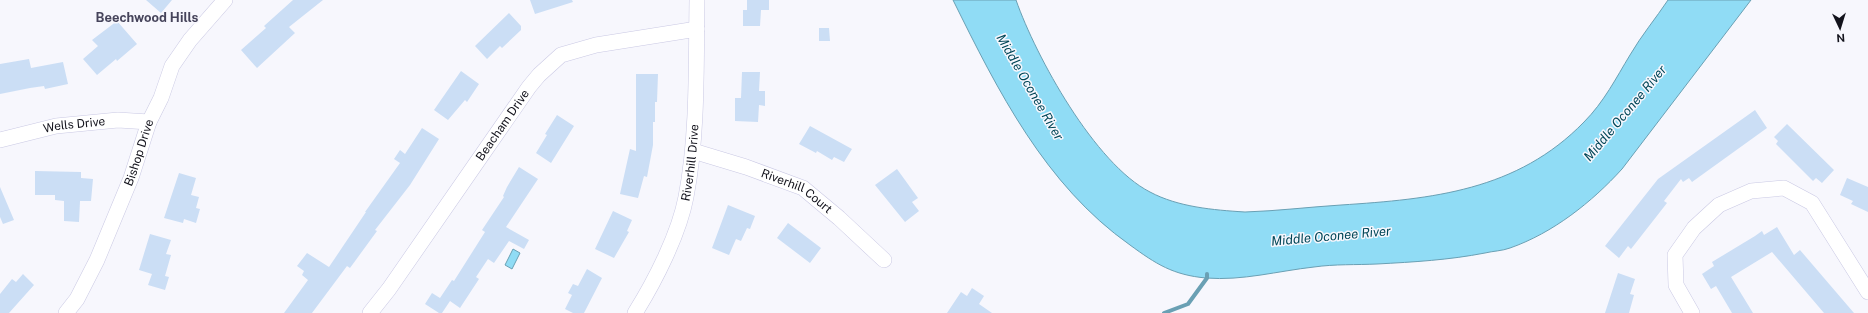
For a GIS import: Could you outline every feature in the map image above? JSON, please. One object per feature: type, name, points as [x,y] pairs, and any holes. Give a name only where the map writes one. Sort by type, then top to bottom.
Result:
[{"type":"street","name":"Bishop Drive","points":[[66,313],[77,299],[97,260],[131,178],[149,122],[161,98],[172,66],[190,40],[225,0]]},
{"type":"street","name":"Riverhill Drive","points":[[635,313],[671,243],[686,198],[693,151],[697,0]]},
{"type":"street","name":"Beacham Drive","points":[[370,313],[389,289],[529,87],[561,54],[596,45],[697,29]]},
{"type":"street","name":"Wells Drive","points":[[0,140],[56,126],[118,120],[149,122]]},
{"type":"street","name":"Riverhill Court","points":[[693,151],[746,167],[804,188],[884,260]]},
{"type":"street","points":[[1692,313],[1676,285],[1675,255],[1694,228],[1719,205],[1751,191],[1784,188],[1812,203],[1868,292]]},
{"type":"water","name":"Middle Oconee River","points":[[953,0],[1016,0],[1038,50],[1070,107],[1089,134],[1109,158],[1129,178],[1150,192],[1172,201],[1208,209],[1245,212],[1375,203],[1408,199],[1472,187],[1502,177],[1531,163],[1558,145],[1584,122],[1604,98],[1634,48],[1668,0],[1751,0],[1622,169],[1585,205],[1556,225],[1526,242],[1507,249],[1458,257],[1377,264],[1322,266],[1246,277],[1220,279],[1184,274],[1165,268],[1130,245],[1100,221],[1073,194],[1026,134],[1006,102]]},
{"type":"water","points":[[513,249],[520,253],[512,269],[505,265]]},
{"type":"building","points":[[146,0],[172,0],[161,13]]},
{"type":"building","points":[[293,0],[323,0],[289,27],[295,33],[257,68],[241,50],[266,28],[264,26]]},
{"type":"building","points":[[530,0],[572,0],[573,2],[535,14]]},
{"type":"building","points":[[747,0],[769,0],[769,10],[761,10],[760,26],[743,26],[743,10],[747,10]]},
{"type":"building","points":[[509,13],[521,26],[521,30],[502,48],[500,46],[487,59],[475,46]]},
{"type":"building","points":[[117,21],[137,44],[97,75],[83,59],[98,46],[92,40]]},
{"type":"building","points":[[819,28],[829,28],[830,41],[819,41]]},
{"type":"building","points":[[29,59],[31,68],[63,62],[68,84],[45,89],[44,86],[0,94],[0,64]]},
{"type":"building","points":[[461,71],[479,84],[467,102],[465,100],[448,120],[434,110]]},
{"type":"building","points":[[742,72],[760,72],[759,91],[765,91],[765,106],[759,105],[758,122],[735,121],[735,98],[741,98]]},
{"type":"building","points":[[636,74],[658,74],[657,102],[655,102],[655,122],[653,122],[653,145],[647,177],[644,176],[638,198],[620,194],[630,149],[636,151]]},
{"type":"building","points":[[1755,110],[1767,128],[1692,182],[1689,178],[1683,182],[1681,179],[1664,201],[1667,203],[1631,249],[1628,246],[1619,258],[1605,246],[1658,179]]},
{"type":"building","points":[[557,115],[574,126],[551,163],[536,153],[547,135],[545,134]]},
{"type":"building","points":[[1787,124],[1834,170],[1822,183],[1816,178],[1813,181],[1776,144],[1778,141],[1774,137]]},
{"type":"building","points":[[810,126],[852,149],[844,162],[834,157],[832,160],[817,151],[816,153],[799,144]]},
{"type":"building","points":[[422,128],[439,139],[410,185],[375,230],[377,231],[350,268],[347,266],[312,313],[284,313],[308,280],[302,275],[304,271],[297,266],[307,253],[329,267],[365,212],[400,163],[394,159],[400,150],[405,154]]},
{"type":"building","points":[[519,167],[538,179],[506,227],[529,240],[524,249],[509,241],[494,263],[488,259],[476,277],[479,279],[460,308],[450,301],[442,313],[439,313],[425,304],[432,293],[440,298],[452,280],[454,281],[485,232],[482,230],[504,197],[503,196],[507,187]]},
{"type":"building","points":[[897,169],[918,198],[912,202],[919,211],[905,222],[875,185]]},
{"type":"building","points":[[35,171],[81,172],[81,178],[93,179],[91,201],[80,201],[79,222],[64,221],[64,201],[55,200],[55,195],[35,195]]},
{"type":"building","points":[[179,173],[196,178],[191,195],[199,197],[196,208],[200,209],[196,223],[184,219],[183,223],[164,218]]},
{"type":"building","points":[[1847,178],[1868,187],[1868,212],[1851,204],[1853,201],[1840,195]]},
{"type":"building","points":[[0,187],[14,220],[3,224],[0,217]]},
{"type":"building","points":[[728,205],[755,216],[750,229],[747,228],[741,241],[736,239],[729,255],[712,248]]},
{"type":"building","points":[[613,211],[632,220],[627,231],[629,232],[614,258],[595,249]]},
{"type":"building","points":[[788,223],[821,248],[810,263],[777,238]]},
{"type":"building","points":[[1777,227],[1794,255],[1800,250],[1854,313],[1824,313],[1772,252],[1731,277],[1753,313],[1732,313],[1716,286],[1711,289],[1702,274],[1714,266],[1712,262],[1762,231],[1764,235]]},
{"type":"building","points":[[150,234],[171,240],[166,254],[171,255],[165,276],[169,277],[165,290],[148,285],[152,274],[139,270]]},
{"type":"building","points":[[587,269],[602,278],[584,313],[573,313],[565,309],[572,295],[568,293],[573,284],[578,286]]},
{"type":"building","points":[[1618,273],[1635,279],[1630,294],[1634,295],[1629,313],[1605,313]]},
{"type":"building","points":[[23,274],[34,285],[9,313],[0,313],[0,294],[12,279],[16,282]]},
{"type":"building","points":[[972,288],[984,296],[979,304],[992,313],[947,313],[961,292],[967,296]]},
{"type":"waterway","points":[[1164,313],[1188,304],[1207,278],[1207,274]]},
{"type":"district","name":"Beechwood Hills","points":[[147,17]]}]
